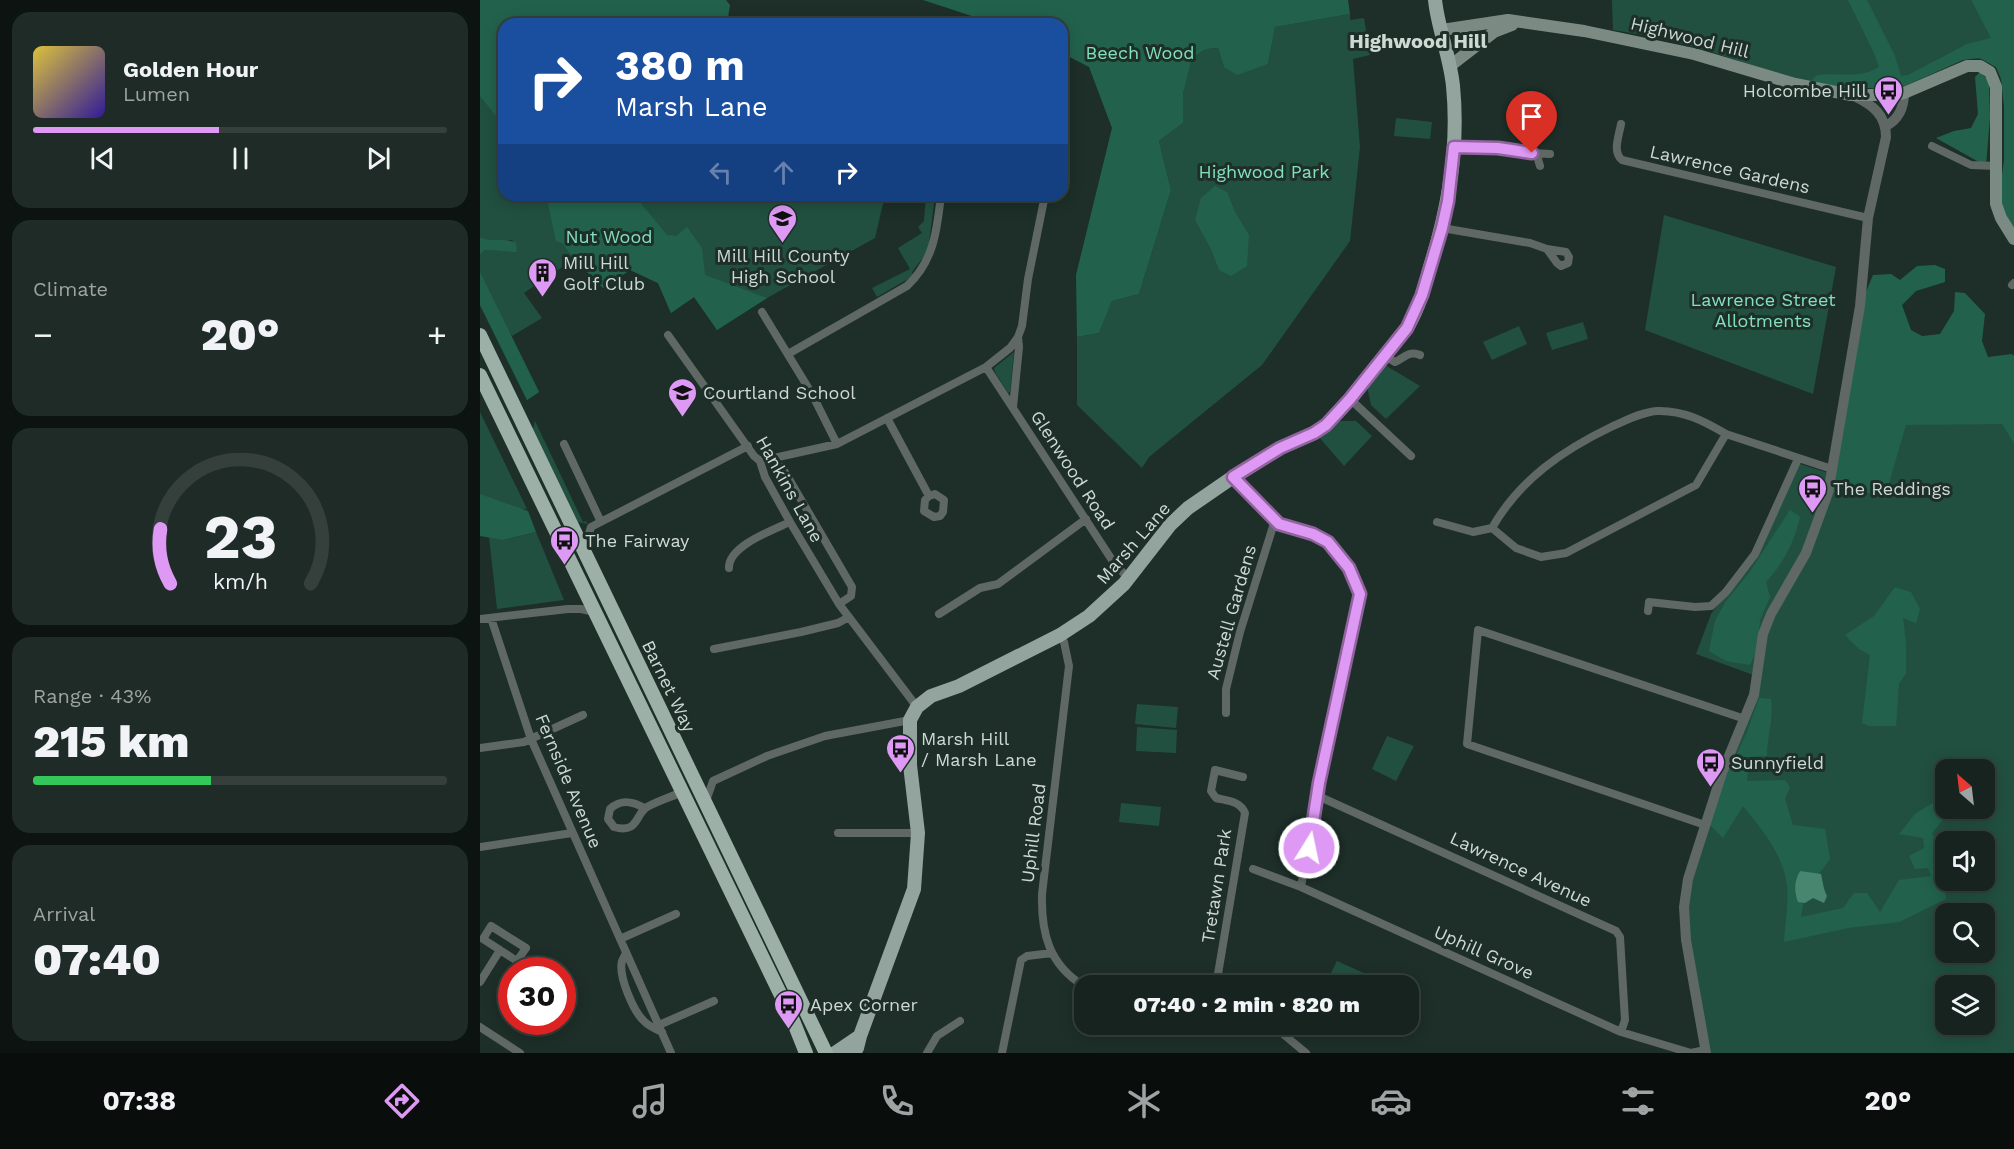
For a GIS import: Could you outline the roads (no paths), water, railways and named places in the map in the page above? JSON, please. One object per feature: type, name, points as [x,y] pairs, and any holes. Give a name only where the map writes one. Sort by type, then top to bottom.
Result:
[{"type":"highway","name":"Barnet Way","points":[[480,335],[826,1053]]},
{"type":"highway","name":"Barnet Way","points":[[480,375],[792,1018],[805,1052]]},
{"type":"main road","points":[[1435,0],[1442,30]]},
{"type":"main road","name":"Highwood Hill","points":[[1442,30],[1508,20],[1534,23],[1662,46],[1795,84],[1851,94],[1904,93]]},
{"type":"main road","name":"Highwood Hill","points":[[1450,66],[1494,32],[1519,23]]},
{"type":"main road","name":"Marsh Lane","points":[[917,706],[931,696],[959,686],[1060,635],[1089,616],[1129,579],[1170,525],[1188,508],[1280,448],[1326,425],[1407,328],[1422,295],[1448,201],[1454,147],[1454,104],[1450,66],[1442,30]]},
{"type":"main road","points":[[1447,51],[1466,52]]},
{"type":"main road","points":[[1904,93],[1967,66],[1980,66],[1990,72],[1996,87],[1996,204],[2001,218],[2014,239]]},
{"type":"main road","points":[[854,1053],[914,889],[918,833],[910,765],[910,720],[917,706]]},
{"type":"main road","points":[[835,1053],[860,1036]]},
{"type":"street","points":[[1886,126],[1893,122],[1901,110],[1904,93]]},
{"type":"street","points":[[1705,1052],[1686,940],[1684,907],[1688,879],[1722,773],[1754,695],[1763,634],[1770,614],[1806,553],[1828,493],[1860,306],[1868,218],[1886,137],[1886,126],[1880,114],[1865,101],[1851,94]]},
{"type":"street","name":"Lawrence Gardens","points":[[1621,124],[1616,153],[1622,160],[1868,218]]},
{"type":"street","points":[[1932,146],[1971,165],[1996,166]]},
{"type":"street","points":[[1454,147],[1498,148],[1550,154]]},
{"type":"street","points":[[1532,153],[1540,160],[1540,166]]},
{"type":"street","points":[[789,354],[907,286],[915,278],[931,252],[940,201]]},
{"type":"street","name":"Glenwood Road","points":[[1013,407],[1018,337],[1022,326],[1028,279],[1044,201]]},
{"type":"street","points":[[1442,228],[1530,243],[1547,249]]},
{"type":"street","points":[[762,312],[812,394],[837,444]]},
{"type":"street","name":"Hankins Lane","points":[[668,335],[754,456],[760,461],[765,477],[839,604],[917,706]]},
{"type":"street","points":[[760,461],[837,444],[986,367],[1001,357],[1018,337]]},
{"type":"street","points":[[1385,356],[1395,362],[1414,352],[1420,355]]},
{"type":"street","name":"Glenwood Road","points":[[986,367],[1114,563],[1129,579]]},
{"type":"street","points":[[1350,399],[1411,456]]},
{"type":"street","points":[[1437,522],[1473,532],[1492,528],[1504,506],[1552,460],[1587,438],[1631,418],[1656,411],[1681,413],[1704,420],[1726,434],[1832,469]]},
{"type":"street","points":[[887,418],[929,496]]},
{"type":"street","points":[[1492,528],[1516,549],[1541,557],[1566,553],[1696,485],[1726,434]]},
{"type":"street","points":[[564,444],[601,522]]},
{"type":"street","points":[[584,550],[591,527],[748,446]]},
{"type":"street","points":[[1648,611],[1649,602],[1695,607],[1711,606],[1726,592],[1755,554],[1798,459]]},
{"type":"street","name":"Hankins Lane","points":[[782,467],[852,587],[851,596],[839,604]]},
{"type":"street","points":[[1233,477],[1279,524],[1313,534],[1328,542],[1349,568],[1360,594],[1319,783],[1301,887]]},
{"type":"street","points":[[939,614],[980,588],[998,584],[1086,519]]},
{"type":"street","name":"Austell Gardens","points":[[1226,713],[1226,689],[1240,633],[1275,520]]},
{"type":"street","points":[[729,568],[731,557],[740,548],[790,522]]},
{"type":"street","points":[[480,619],[568,609],[595,612]]},
{"type":"street","points":[[714,649],[809,630],[838,623],[849,617]]},
{"type":"street","name":"Fernside Avenue","points":[[491,618],[531,739],[671,1053]]},
{"type":"street","points":[[1705,825],[1467,744],[1478,630],[1745,719]]},
{"type":"street","name":"Uphill Road","points":[[1060,635],[1064,642],[1069,666],[1041,918],[1044,934],[1052,952],[1064,969],[1074,978]]},
{"type":"street","points":[[480,748],[524,742],[583,715]]},
{"type":"street","points":[[706,801],[713,781],[767,756],[825,736],[910,720]]},
{"type":"street","name":"Tretawn Park","points":[[1218,975],[1245,813],[1236,802],[1216,798],[1211,791],[1215,770],[1243,777]]},
{"type":"street","points":[[644,808],[682,792]]},
{"type":"street","name":"Lawrence Avenue","points":[[1318,796],[1616,931],[1620,937],[1625,1020],[1622,1032]]},
{"type":"street","points":[[480,847],[572,833]]},
{"type":"street","points":[[838,833],[918,833]]},
{"type":"street","name":"Uphill Grove","points":[[1253,869],[1301,887],[1622,1032],[1691,1053],[1705,1052]]},
{"type":"street","points":[[620,939],[676,914]]},
{"type":"street","points":[[491,926],[526,948],[517,961],[500,950],[483,939],[491,926]]},
{"type":"street","points":[[480,982],[500,950]]},
{"type":"street","points":[[1002,1053],[1021,960],[1027,956],[1052,952]]},
{"type":"street","name":"Fernside Avenue","points":[[626,953],[621,971],[632,1002],[645,1022],[660,1029]]},
{"type":"street","points":[[660,1029],[714,1000]]},
{"type":"street","points":[[927,1053],[937,1036],[960,1021]]},
{"type":"street","points":[[480,1027],[520,1053]]},
{"type":"street","points":[[1284,1035],[1306,1053]]},
{"type":"place","name":"Holcombe Hill","points":[[1888,116]]},
{"type":"place","name":"Mill Hill County High School","points":[[783,244]]},
{"type":"place","name":"Mill Hill Golf Club","points":[[542,298]]},
{"type":"place","name":"Courtland School","points":[[682,418]]},
{"type":"place","name":"The Reddings","points":[[1812,514]]},
{"type":"place","name":"The Fairway","points":[[564,566]]},
{"type":"place","name":"Marsh Hill / Marsh Lane","points":[[900,774]]},
{"type":"place","name":"Sunnyfield","points":[[1710,788]]},
{"type":"place","name":"Apex Corner","points":[[789,1030]]},
{"type":"district","name":"Highwood Hill","points":[[1418,41]]},
{"type":"park label","name":"Beech Wood","points":[[1140,52]]},
{"type":"park label","name":"Highwood Park","points":[[1264,171]]},
{"type":"park label","name":"Nut Wood","points":[[609,236]]},
{"type":"park label","name":"Lawrence Street Allotments","points":[[1763,309]]}]
